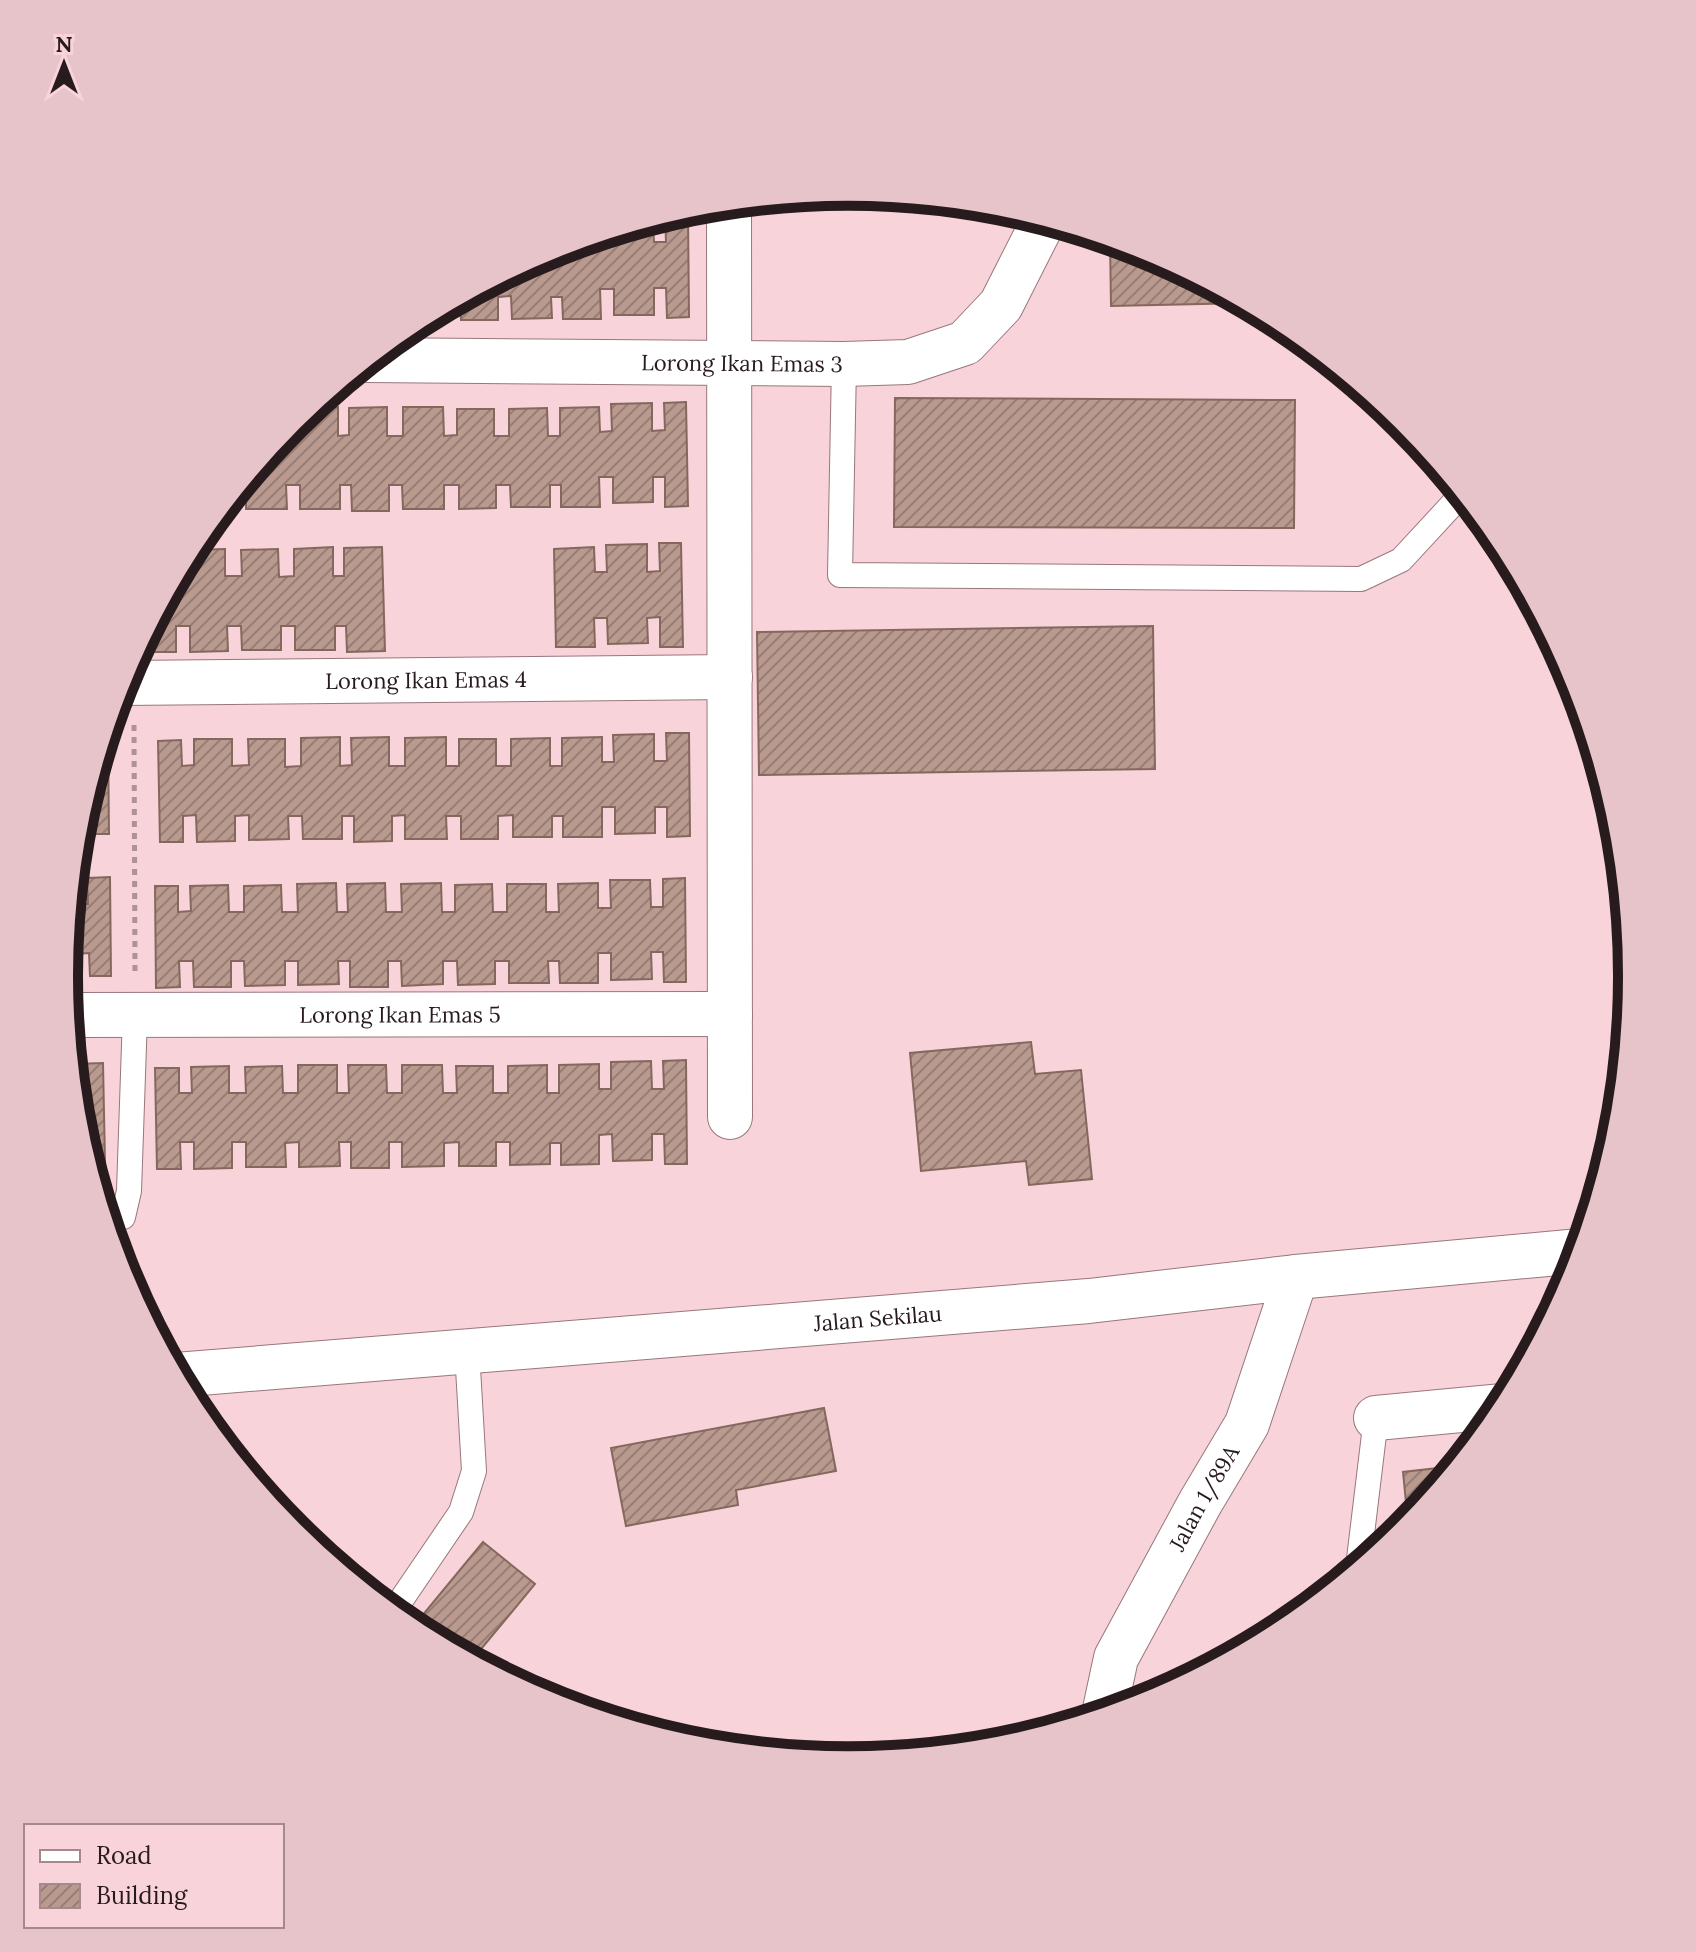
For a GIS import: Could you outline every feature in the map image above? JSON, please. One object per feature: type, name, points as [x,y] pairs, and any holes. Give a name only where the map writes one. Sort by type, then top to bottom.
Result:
[{"type":"street","points":[[729,216],[730,1117]]},
{"type":"street","name":"Lorong Ikan Emas 3","points":[[386,360],[730,364],[908,362],[965,343],[1001,305],[1039,230]]},
{"type":"street","name":"Lorong Ikan Emas 4","points":[[136,683],[730,677]]},
{"type":"street","name":"Lorong Ikan Emas 5","points":[[80,1015],[730,1014]]},
{"type":"street","name":"Jalan Sekilau","points":[[189,1374],[1089,1301],[1296,1277],[1566,1252]]},
{"type":"street","name":"Jalan 1/89A","points":[[1107,1701],[1116,1658],[1200,1503],[1247,1424],[1296,1277]]},
{"type":"street","points":[[1376,1418],[1485,1408]]},
{"type":"lane","points":[[844,364],[840,575],[1361,579],[1401,560],[1455,502]]},
{"type":"lane","points":[[117,1219],[123,1217],[129,1191],[135,1016]]},
{"type":"lane","points":[[400,1602],[461,1512],[474,1471],[467,1351]]},
{"type":"lane","points":[[1360,1551],[1376,1418]]},
{"type":"path","points":[[128,703],[135,1016]]},
{"type":"building","points":[[688,223],[689,317],[667,318],[666,288],[654,288],[654,315],[614,315],[614,289],[600,289],[601,319],[563,319],[562,297],[551,297],[552,318],[512,319],[511,296],[498,297],[498,320],[461,320],[461,311],[507,285],[600,247],[653,231],[654,242],[666,242],[665,228]]},
{"type":"building","points":[[1110,252],[1189,285],[1223,303],[1111,306]]},
{"type":"building","points":[[895,398],[1295,400],[1294,528],[894,527]]},
{"type":"building","points":[[686,402],[688,506],[665,507],[665,477],[653,477],[653,502],[613,503],[613,477],[599,477],[600,507],[561,507],[561,485],[550,485],[550,507],[511,507],[510,485],[496,485],[496,508],[459,509],[459,485],[444,485],[444,509],[403,509],[402,485],[389,485],[389,511],[352,511],[351,485],[340,485],[340,509],[300,509],[300,485],[286,485],[287,509],[246,509],[246,496],[269,468],[329,407],[338,407],[338,436],[349,435],[349,408],[387,407],[387,436],[403,436],[403,407],[443,407],[444,436],[457,435],[457,409],[494,409],[494,436],[509,436],[509,409],[547,408],[548,436],[560,436],[560,408],[599,407],[600,432],[612,431],[611,404],[652,403],[652,431],[665,430],[664,403]]},
{"type":"building","points":[[659,543],[681,543],[683,647],[660,647],[660,617],[647,618],[648,643],[608,644],[607,618],[594,618],[595,647],[556,647],[554,549],[594,547],[595,572],[607,572],[606,545],[647,544],[647,572],[660,571]]},
{"type":"building","points":[[333,547],[333,576],[344,576],[344,548],[382,547],[385,651],[347,652],[346,626],[335,626],[335,650],[295,650],[295,626],[281,626],[281,650],[242,650],[241,626],[227,626],[228,651],[190,652],[190,626],[176,626],[176,652],[153,652],[157,635],[207,550],[225,549],[225,576],[242,576],[241,550],[278,549],[279,577],[294,576],[294,549]]},
{"type":"building","points":[[1153,626],[1155,769],[759,775],[757,632]]},
{"type":"building","points":[[666,733],[689,733],[690,836],[667,837],[667,807],[655,807],[655,833],[615,834],[615,807],[602,807],[602,837],[563,837],[563,816],[552,816],[552,837],[513,837],[513,815],[498,816],[498,839],[461,839],[461,816],[446,816],[447,839],[405,839],[405,815],[392,816],[392,841],[354,842],[354,816],[342,816],[342,839],[303,839],[302,816],[288,816],[289,839],[249,840],[249,815],[235,816],[235,841],[197,842],[196,815],[183,816],[183,842],[160,842],[158,741],[181,740],[182,766],[194,765],[194,739],[232,739],[232,766],[249,765],[248,739],[285,739],[285,767],[301,766],[301,738],[340,737],[340,766],[352,765],[351,738],[389,737],[389,766],[405,766],[405,738],[446,737],[446,766],[459,766],[459,739],[496,739],[496,766],[511,766],[511,739],[550,738],[550,766],[562,766],[562,738],[602,737],[602,762],[614,762],[613,735],[654,734],[654,761],[667,761]]},
{"type":"building","points":[[108,763],[109,834],[92,834]]},
{"type":"building","points":[[110,877],[111,976],[90,976],[89,953],[79,954],[82,904],[88,904],[87,878]]},
{"type":"building","points":[[685,878],[686,982],[664,982],[663,952],[651,952],[652,979],[611,980],[611,953],[598,953],[598,983],[560,983],[559,961],[548,961],[549,983],[509,983],[509,961],[495,961],[495,984],[458,985],[457,961],[443,961],[443,984],[402,986],[401,961],[388,961],[388,987],[350,987],[350,961],[338,961],[339,984],[298,985],[298,961],[285,961],[285,985],[245,986],[244,961],[231,961],[231,987],[194,987],[193,961],[179,961],[180,987],[156,988],[155,886],[178,886],[178,912],[191,911],[190,886],[228,885],[229,912],[244,912],[244,886],[281,885],[282,912],[298,912],[297,884],[336,883],[337,912],[348,912],[347,884],[385,883],[386,912],[402,912],[401,884],[441,883],[442,912],[455,912],[455,885],[492,884],[493,912],[507,912],[507,884],[546,884],[546,912],[559,912],[558,884],[598,883],[598,908],[611,908],[610,880],[650,880],[651,907],[663,907],[663,879]]},
{"type":"building","points":[[1031,1042],[1035,1074],[1081,1070],[1092,1179],[1029,1185],[1026,1161],[921,1171],[910,1053]]},
{"type":"building","points":[[686,1060],[687,1164],[665,1164],[664,1134],[652,1134],[652,1160],[613,1161],[612,1134],[599,1135],[599,1164],[561,1165],[561,1143],[550,1143],[550,1164],[510,1165],[510,1142],[496,1142],[496,1166],[459,1166],[459,1142],[444,1143],[444,1166],[402,1167],[402,1142],[389,1142],[389,1168],[351,1168],[351,1142],[339,1142],[340,1166],[299,1167],[299,1142],[285,1143],[286,1167],[246,1167],[246,1142],[232,1142],[232,1168],[194,1169],[194,1142],[180,1142],[181,1169],[157,1169],[155,1068],[179,1068],[179,1093],[192,1093],[191,1067],[229,1066],[229,1093],[246,1093],[245,1067],[282,1066],[283,1093],[298,1093],[298,1065],[337,1065],[337,1093],[349,1093],[348,1065],[386,1065],[387,1093],[402,1093],[402,1065],[442,1065],[443,1093],[457,1093],[456,1066],[493,1066],[493,1093],[508,1093],[508,1066],[547,1065],[547,1093],[559,1093],[559,1065],[599,1064],[599,1089],[611,1089],[611,1062],[651,1061],[652,1089],[664,1089],[663,1061]]},
{"type":"building","points":[[103,1063],[105,1162],[101,1162],[93,1126],[84,1064]]},
{"type":"building","points":[[824,1408],[836,1471],[736,1490],[738,1505],[626,1526],[611,1448]]},
{"type":"building","points":[[1440,1468],[1406,1505],[1403,1472]]},
{"type":"building","points":[[483,1542],[535,1584],[479,1652],[421,1617]]}]
